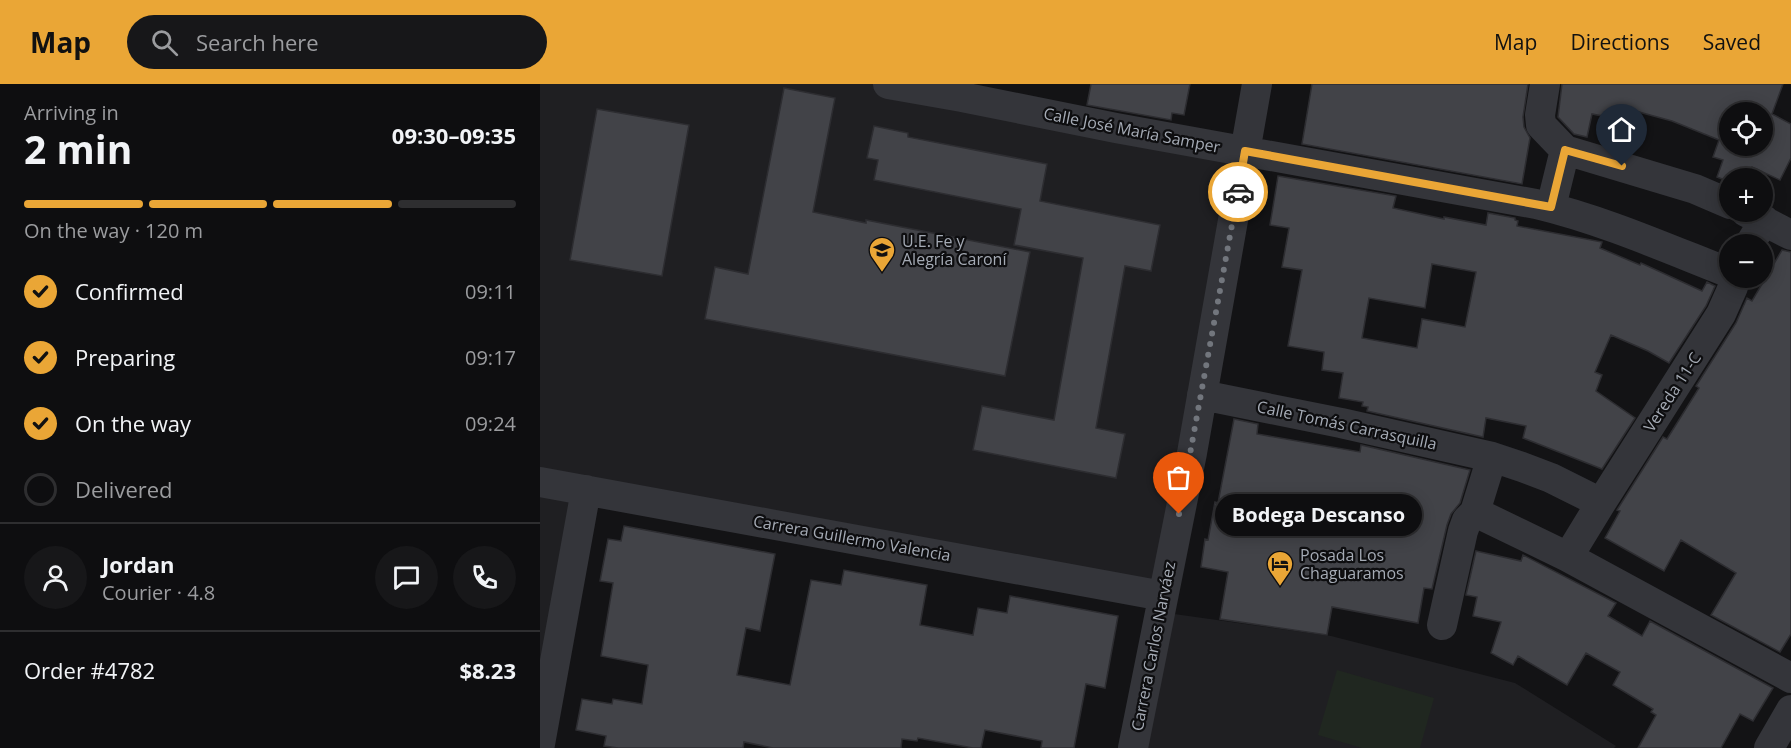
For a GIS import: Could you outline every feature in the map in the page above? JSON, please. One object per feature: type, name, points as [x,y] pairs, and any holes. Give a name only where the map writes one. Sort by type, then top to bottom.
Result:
[{"type":"street","name":"Calle José María Samper","points":[[888,84],[963,90],[1245,151],[1551,207],[1611,226],[1719,269]]},
{"type":"street","name":"Carrera Carlos Narváez","points":[[1133,748],[1202,395],[1257,84]]},
{"type":"street","points":[[1545,84],[1540,115],[1541,125],[1565,150],[1695,189],[1719,199]]},
{"type":"street","points":[[1551,207],[1565,150]]},
{"type":"street","points":[[1753,225],[1791,236]]},
{"type":"street","name":"Vereda 11-C","points":[[1600,503],[1721,314],[1733,288]]},
{"type":"street","name":"Calle Tomás Carrasquilla","points":[[1202,395],[1492,457],[1551,478],[1600,503]]},
{"type":"street","points":[[1442,625],[1462,531],[1467,520],[1475,512],[1492,457]]},
{"type":"street","name":"Carrera Guillermo Valencia","points":[[540,482],[1163,596]]},
{"type":"street","points":[[540,744],[586,490]]},
{"type":"street","points":[[1568,557],[1600,503]]},
{"type":"street","points":[[1475,512],[1568,557],[1791,678]]},
{"type":"street","points":[[1769,748],[1791,710]]},
{"type":"shaded area","name":"U.E. Fe y Alegría Caroní","points":[[540,84],[888,84],[1245,152],[1163,596],[586,490],[540,744]]},
{"type":"shaded area","points":[[1160,612],[1331,636],[1515,683],[1616,746],[1614,748],[1133,748]]},
{"type":"shaded area","points":[[1337,670],[1434,698],[1420,748],[1362,748],[1318,735]]},
{"type":"building","points":[[1091,84],[1190,84],[1184,115],[1172,113],[1171,120],[1087,105]]},
{"type":"building","points":[[1312,84],[1528,84],[1523,117],[1524,127],[1530,138],[1522,184],[1302,144]]},
{"type":"building","points":[[1562,84],[1783,84],[1773,111],[1773,102],[1719,102],[1719,140],[1672,121],[1635,111],[1632,122],[1592,114],[1587,137],[1574,134],[1558,117]]},
{"type":"building","points":[[784,88],[835,98],[813,212],[1030,252],[1005,376],[705,319],[715,267],[748,274]]},
{"type":"building","points":[[597,109],[689,125],[662,276],[570,260]]},
{"type":"building","points":[[1773,115],[1791,124],[1791,158],[1780,180],[1773,177],[1773,168],[1720,168],[1723,160],[1713,157],[1719,140],[1719,156],[1773,156]]},
{"type":"building","points":[[874,126],[908,133],[908,137],[1047,164],[1040,201],[1160,225],[1151,271],[1125,266],[1096,428],[1125,434],[1116,478],[973,450],[982,406],[1054,420],[1083,258],[1014,245],[1021,209],[874,180],[878,160],[867,158]]},
{"type":"building","points":[[1278,176],[1396,196],[1393,208],[1444,219],[1444,217],[1486,225],[1488,213],[1515,218],[1518,221],[1517,226],[1602,242],[1600,248],[1640,265],[1641,263],[1702,291],[1707,282],[1715,286],[1706,306],[1669,363],[1611,335],[1595,372],[1602,375],[1596,391],[1635,418],[1602,469],[1523,438],[1526,426],[1486,418],[1483,437],[1367,411],[1368,407],[1362,406],[1363,402],[1339,398],[1343,373],[1322,370],[1324,352],[1288,346],[1302,270],[1282,267],[1289,228],[1270,225]],"holes":[[[1432,264],[1476,272],[1465,327],[1422,319],[1417,348],[1362,338],[1369,298],[1425,308]]]},
{"type":"building","points":[[1782,250],[1791,252],[1791,634],[1780,652],[1711,615],[1736,573],[1681,540],[1664,571],[1605,538],[1620,511],[1617,510],[1663,437],[1667,439],[1699,388],[1696,386],[1736,323],[1747,298],[1752,301],[1760,288],[1773,288],[1773,265]]},
{"type":"building","points":[[1234,419],[1258,424],[1257,434],[1360,452],[1361,445],[1470,470],[1460,503],[1451,514],[1447,525],[1432,589],[1424,588],[1418,623],[1332,607],[1327,635],[1220,619],[1228,572],[1201,567],[1205,539],[1208,540],[1215,502],[1218,503]]},
{"type":"building","points":[[624,526],[775,554],[760,631],[746,628],[737,675],[790,685],[811,580],[841,585],[844,570],[927,585],[920,625],[973,635],[978,608],[1007,613],[1010,596],[1118,616],[1105,688],[1086,684],[1074,748],[1041,748],[1042,741],[985,730],[981,748],[918,738],[917,741],[902,739],[901,748],[773,748],[744,742],[743,748],[604,746],[606,736],[576,730],[582,699],[612,704],[613,699],[642,704],[648,665],[601,656],[613,583],[600,581],[608,539],[621,541]]},
{"type":"building","points":[[1476,551],[1521,561],[1523,555],[1616,603],[1608,616],[1642,636],[1650,621],[1773,688],[1753,721],[1740,714],[1721,748],[1638,748],[1656,715],[1651,712],[1653,709],[1613,685],[1620,672],[1586,653],[1567,685],[1518,656],[1513,665],[1491,653],[1501,622],[1473,616],[1477,597],[1466,595]]},
{"type":"way so far","points":[[1179,514],[1238,192]]},
{"type":"place","name":"U.E. Fe y Alegría Caroní","points":[[882,273]]},
{"type":"place","name":"Bodega Descanso","points":[[1179,514]]},
{"type":"place","name":"Posada Los Chaguaramos","points":[[1280,587]]},
{"type":"route","points":[[1238,192],[1245,151],[1551,207],[1565,150],[1622,166]]}]
